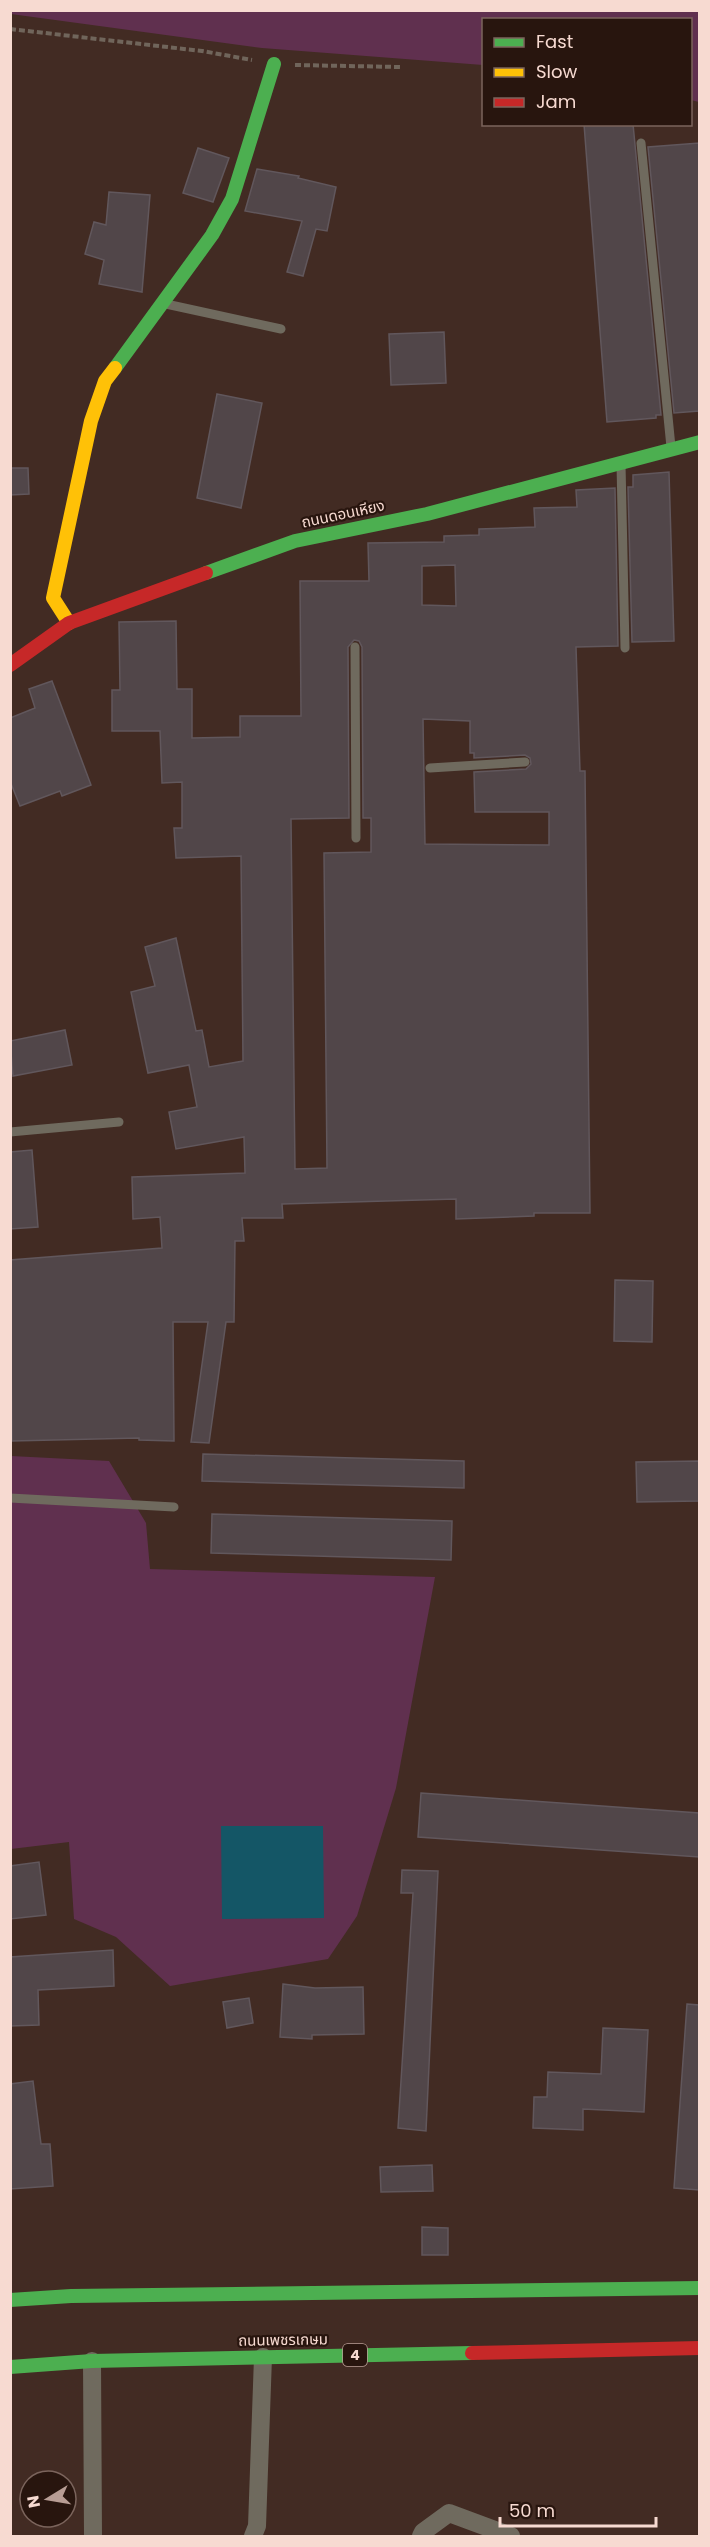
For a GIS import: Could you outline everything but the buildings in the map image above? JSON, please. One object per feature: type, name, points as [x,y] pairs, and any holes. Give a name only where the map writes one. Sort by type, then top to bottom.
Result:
[{"type":"main road","points":[[69,622],[53,598],[91,421],[105,381],[212,235],[232,199],[274,64]]},
{"type":"main road","name":"ถนนดอนเหียง","points":[[10,665],[69,622],[295,541],[427,514],[699,442]]},
{"type":"main road","points":[[10,2300],[71,2296],[699,2288]]},
{"type":"main road","name":"ถนนเพชรเกษม","points":[[10,2367],[92,2361],[699,2348]]},
{"type":"street","points":[[253,2536],[257,2526],[262,2357]]},
{"type":"street","points":[[92,2361],[93,2536]]},
{"type":"street","points":[[421,2536],[423,2532],[449,2513],[511,2536]]},
{"type":"lane","points":[[642,143],[671,449]]},
{"type":"lane","points":[[162,303],[281,329]]},
{"type":"lane","points":[[621,464],[625,648]]},
{"type":"lane","points":[[355,647],[356,838]]},
{"type":"lane","points":[[430,768],[525,762]]},
{"type":"lane","points":[[10,1132],[119,1122]]},
{"type":"lane","points":[[10,1498],[174,1506]]},
{"type":"path","points":[[10,30],[202,51],[274,64],[400,68]]},
{"type":"shaded area","points":[[11,10],[699,11],[699,102],[692,100],[692,18],[482,18],[482,65],[262,48],[11,14]]},
{"type":"shaded area","points":[[11,1456],[109,1461],[146,1523],[150,1569],[435,1577],[396,1788],[357,1916],[328,1959],[170,1986],[116,1937],[74,1919],[69,1842],[11,1849]]},
{"type":"water","points":[[221,1826],[323,1826],[324,1918],[222,1919]]},
{"type":"traffic: fast","points":[[115,368],[212,235],[232,199],[274,64]]},
{"type":"traffic: fast","points":[[206,573],[295,541],[427,514],[700,442]]},
{"type":"traffic: fast","points":[[10,2300],[71,2296],[700,2288]]},
{"type":"traffic: fast","points":[[10,2367],[92,2361],[472,2353]]},
{"type":"traffic: slow","points":[[69,623],[53,598],[91,421],[105,381],[115,368]]},
{"type":"traffic: jam","points":[[10,665],[69,623],[206,573]]},
{"type":"traffic: jam","points":[[472,2353],[700,2348]]}]
